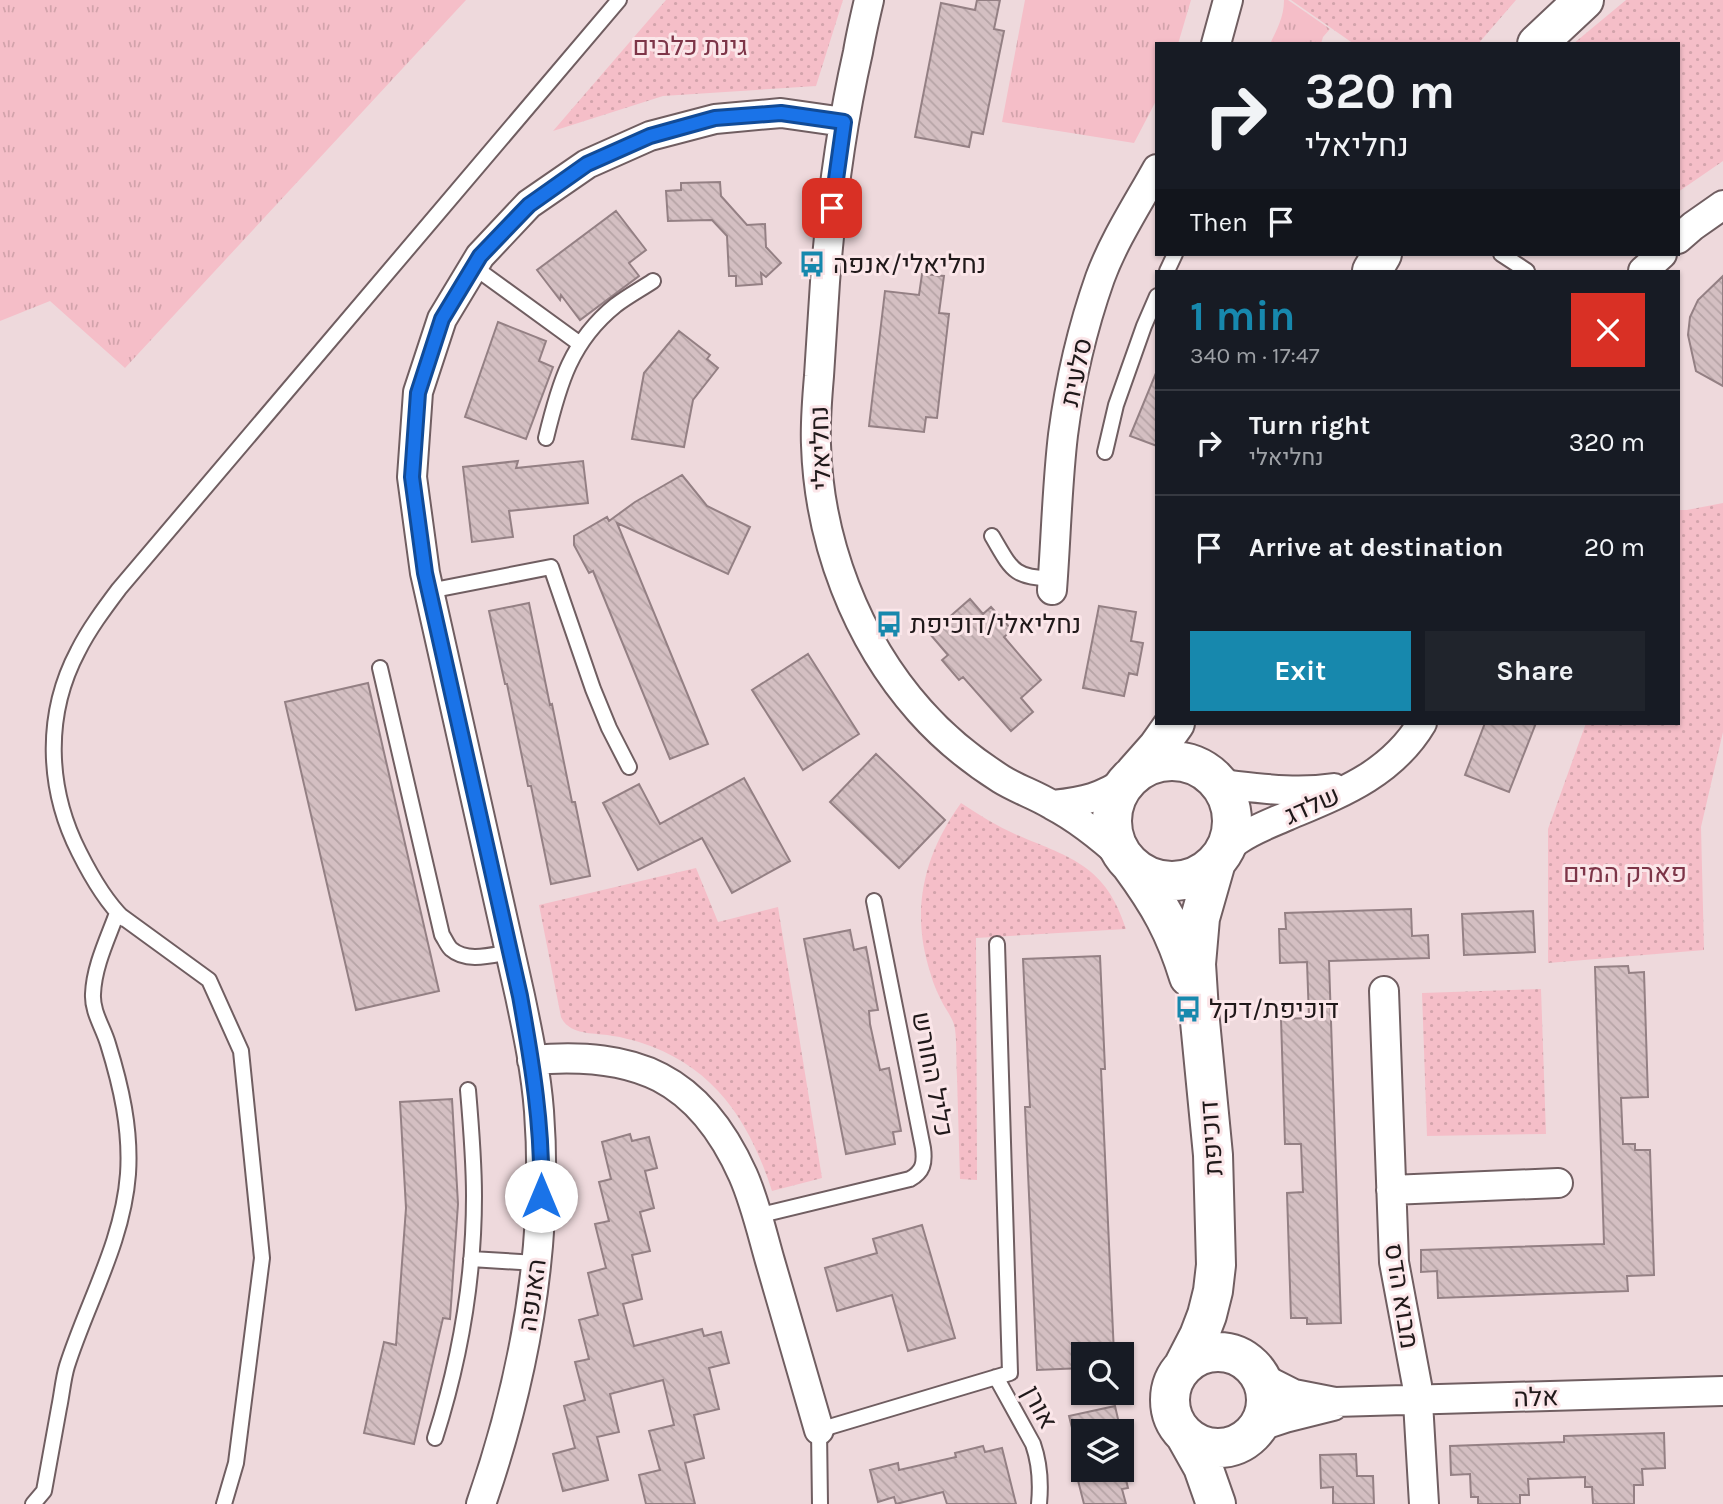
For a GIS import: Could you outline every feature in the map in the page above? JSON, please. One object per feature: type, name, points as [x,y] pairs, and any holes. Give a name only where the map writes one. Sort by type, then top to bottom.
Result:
[{"type":"street","name":"נחליאלי","points":[[869,0],[844,122],[828,239],[816,444],[828,535],[843,581],[863,626],[888,670],[920,711],[958,748],[1002,779],[1090,828],[1128,861]]},
{"type":"street","points":[[1217,42],[1228,0]]},
{"type":"street","points":[[1540,42],[1584,0]]},
{"type":"street","name":"האנפה","points":[[481,1504],[509,1414],[533,1297],[541,1175],[539,1111],[511,952],[429,591],[412,477],[418,393],[442,319],[480,256],[529,205],[587,164],[650,136],[715,118],[781,113],[844,122]]},
{"type":"street","name":"סלעית","points":[[1053,584],[1063,436],[1082,335],[1115,242],[1155,172]]},
{"type":"street","points":[[1680,237],[1723,205]]},
{"type":"street","points":[[1644,270],[1660,256]]},
{"type":"street","points":[[1174,725],[1117,795],[1111,823],[1115,842],[1128,861],[1146,875],[1174,881],[1201,873],[1219,858],[1230,838],[1232,818],[1228,800],[1216,780],[1204,746],[1200,725]]},
{"type":"street","name":"שלדג","points":[[1219,858],[1239,839],[1364,781],[1399,752],[1421,725]]},
{"type":"street","name":"שלדג","points":[[1216,780],[1290,792],[1338,788],[1380,768],[1399,752]]},
{"type":"street","points":[[1053,805],[1082,802],[1097,797],[1142,768],[1160,761],[1180,761],[1198,766],[1216,780]]},
{"type":"street","name":"דוכיפת","points":[[1183,1367],[1207,1315],[1216,1265],[1213,1154],[1196,964],[1203,903],[1219,858]]},
{"type":"street","name":"דוכיפת","points":[[1128,861],[1154,896],[1170,926],[1199,1011]]},
{"type":"street","name":"מבוא הדס","points":[[1384,991],[1395,1277],[1417,1385],[1424,1504]]},
{"type":"street","points":[[532,1060],[591,1058],[644,1070],[667,1081],[690,1097],[710,1118],[744,1177],[820,1430]]},
{"type":"street","points":[[1391,1190],[1558,1183]]},
{"type":"street","name":"דוכיפת","points":[[1216,1265],[1232,1331],[1253,1368]]},
{"type":"street","points":[[1216,1504],[1198,1455],[1173,1417],[1170,1402],[1172,1386],[1183,1367],[1194,1358],[1224,1352],[1239,1356],[1253,1368],[1266,1398],[1265,1413],[1238,1476],[1231,1504]]},
{"type":"street","name":"אלה","points":[[1253,1368],[1294,1394],[1323,1401],[1350,1403],[1723,1391]]},
{"type":"street","name":"אלה","points":[[1256,1430],[1321,1409],[1350,1403]]},
{"type":"street","points":[[1185,1435],[1197,1443],[1220,1448],[1235,1445],[1256,1430]]},
{"type":"lane","points":[[224,1504],[236,1463],[261,1258],[241,1051],[209,980],[117,913],[89,871],[73,840],[55,779],[53,748],[63,685],[76,653],[95,621],[125,582],[619,0]]},
{"type":"lane","points":[[1504,256],[1525,270]]},
{"type":"lane","points":[[474,267],[580,344]]},
{"type":"lane","points":[[547,438],[563,376],[580,344],[604,316],[653,281]]},
{"type":"lane","points":[[1105,452],[1116,405],[1155,301]]},
{"type":"lane","points":[[992,536],[1018,573],[1053,584]]},
{"type":"lane","points":[[429,591],[551,567],[593,689],[629,767]]},
{"type":"lane","points":[[380,668],[442,934],[452,949],[465,956],[482,957],[511,952]]},
{"type":"lane","name":"כליל החורש","points":[[757,1216],[910,1179],[922,1170],[925,1158],[874,901]]},
{"type":"lane","points":[[117,913],[131,923]]},
{"type":"lane","points":[[33,1504],[44,1491],[66,1368],[110,1251],[121,1215],[128,1175],[127,1128],[123,1101],[117,1072],[93,996],[95,974],[117,913]]},
{"type":"lane","points":[[820,1504],[820,1430],[1010,1373],[997,944]]},
{"type":"lane","points":[[435,1438],[446,1405],[461,1337],[471,1259],[474,1186],[468,1090]]},
{"type":"lane","points":[[471,1259],[537,1263]]},
{"type":"lane","name":"אורן","points":[[996,1377],[1037,1454],[1039,1504]]},
{"type":"green space","points":[[0,0],[466,0],[125,368],[50,301],[0,321]]},
{"type":"green space","name":"גינת כלבים","points":[[666,0],[843,0],[816,86],[663,96],[553,131]]},
{"type":"green space","points":[[1025,0],[1191,0],[1179,42],[1155,42],[1155,103],[1134,143],[1002,122]]},
{"type":"green space","points":[[1284,0],[1288,0],[1330,29],[1322,42],[1271,42]]},
{"type":"green space","points":[[1291,0],[1516,0],[1480,42],[1351,42]]},
{"type":"green space","points":[[1626,0],[1723,0],[1723,161],[1680,191],[1680,42],[1575,42]]},
{"type":"green space","name":"פארק המים","points":[[1723,503],[1723,732],[1701,827],[1704,950],[1548,963],[1548,829],[1585,725],[1680,725],[1680,510]]},
{"type":"green space","points":[[961,803],[1002,828],[1085,867],[1108,891],[1126,929],[976,938],[977,1180],[960,1179],[955,1029],[933,981],[921,929],[921,907],[929,864],[937,843]]},
{"type":"green space","points":[[696,868],[718,922],[778,907],[822,1178],[772,1191],[763,1165],[740,1119],[708,1081],[665,1052],[639,1042],[577,1031],[561,1017],[539,905]]},
{"type":"green space","points":[[1541,989],[1546,1134],[1427,1136],[1422,993]]},
{"type":"building","points":[[977,0],[1000,0],[994,29],[1004,31],[983,134],[972,132],[969,147],[915,137],[941,3],[975,10]]},
{"type":"building","points":[[720,182],[721,196],[747,225],[765,224],[766,247],[781,263],[766,277],[761,273],[762,284],[736,286],[736,276],[729,276],[727,236],[712,220],[668,221],[666,191],[681,190],[681,183]]},
{"type":"building","points":[[616,211],[646,250],[629,263],[639,276],[580,320],[561,295],[560,300],[537,270]]},
{"type":"building","points":[[922,274],[944,276],[939,313],[949,314],[937,418],[926,417],[924,432],[869,426],[885,291],[919,295]]},
{"type":"building","points":[[1723,276],[1723,386],[1696,371],[1688,335],[1690,317],[1698,300]]},
{"type":"building","points":[[498,322],[546,341],[539,361],[553,367],[526,439],[465,417]]},
{"type":"building","points":[[679,331],[710,355],[707,359],[718,368],[693,400],[684,447],[632,439],[644,373]]},
{"type":"building","points":[[1155,375],[1155,445],[1130,436]]},
{"type":"building","points":[[518,461],[516,468],[583,461],[588,503],[509,511],[513,537],[472,542],[463,467]]},
{"type":"building","points":[[682,475],[707,506],[750,527],[728,574],[617,523],[708,744],[670,759],[593,571],[589,573],[574,545],[574,536],[607,517],[609,521],[635,502]]},
{"type":"building","points":[[970,599],[983,614],[991,607],[1012,630],[1004,637],[1041,680],[1021,698],[1033,712],[1011,731],[963,677],[959,680],[942,660],[948,655],[930,634]]},
{"type":"building","points":[[529,603],[590,876],[551,884],[531,786],[528,786],[489,611]]},
{"type":"building","points":[[1099,606],[1136,612],[1131,641],[1143,643],[1137,675],[1129,673],[1124,696],[1083,688]]},
{"type":"building","points":[[808,654],[859,734],[803,770],[752,690]]},
{"type":"building","points":[[368,683],[439,991],[356,1010],[285,702]]},
{"type":"building","points":[[1484,725],[1535,725],[1509,792],[1465,775]]},
{"type":"building","points":[[876,754],[945,820],[899,868],[830,802]]},
{"type":"building","points":[[744,778],[790,861],[732,893],[702,838],[638,870],[603,803],[639,784],[660,824]]},
{"type":"building","points":[[1411,909],[1412,936],[1428,935],[1429,958],[1329,961],[1341,1323],[1307,1324],[1307,1318],[1291,1318],[1287,1193],[1303,1192],[1301,1144],[1285,1144],[1281,1019],[1309,1018],[1307,962],[1280,963],[1279,929],[1286,929],[1285,913]]},
{"type":"building","points":[[1533,911],[1535,952],[1464,955],[1462,914]]},
{"type":"building","points":[[850,930],[854,950],[866,947],[878,1010],[869,1011],[870,1024],[880,1070],[889,1068],[901,1131],[893,1132],[895,1144],[846,1154],[804,939]]},
{"type":"building","points":[[1100,956],[1105,1069],[1101,1069],[1113,1342],[1071,1342],[1071,1369],[1037,1370],[1025,1107],[1030,1107],[1023,959]]},
{"type":"building","points":[[1628,966],[1629,973],[1644,972],[1648,1097],[1621,1098],[1623,1144],[1635,1144],[1635,1150],[1650,1150],[1654,1275],[1627,1276],[1628,1291],[1438,1298],[1437,1271],[1421,1272],[1421,1250],[1604,1244],[1595,967]]},
{"type":"building","points":[[452,1099],[458,1204],[450,1319],[443,1318],[414,1444],[364,1433],[384,1342],[396,1345],[406,1208],[400,1102]]},
{"type":"building","points":[[630,1134],[632,1141],[649,1137],[657,1168],[645,1171],[654,1208],[640,1212],[650,1251],[632,1255],[642,1299],[623,1304],[634,1346],[702,1329],[704,1336],[721,1332],[729,1363],[709,1368],[719,1409],[694,1415],[704,1458],[685,1463],[695,1504],[646,1504],[639,1475],[660,1470],[649,1431],[674,1425],[663,1380],[610,1394],[619,1432],[597,1437],[608,1480],[563,1491],[553,1454],[575,1448],[564,1406],[585,1400],[575,1362],[589,1359],[579,1320],[598,1315],[588,1273],[606,1268],[595,1224],[609,1221],[599,1182],[611,1179],[602,1142]]},
{"type":"building","points":[[922,1225],[955,1338],[908,1351],[892,1295],[837,1311],[825,1268],[877,1253],[873,1239]]},
{"type":"building","points":[[1115,1406],[1118,1419],[1071,1419],[1071,1424],[1069,1416]]},
{"type":"building","points":[[1664,1433],[1665,1468],[1642,1469],[1643,1485],[1634,1485],[1634,1504],[1593,1504],[1592,1487],[1585,1487],[1585,1477],[1528,1479],[1529,1495],[1520,1495],[1520,1504],[1478,1504],[1478,1497],[1471,1497],[1470,1474],[1451,1475],[1450,1446],[1564,1442],[1564,1436]]},
{"type":"building","points":[[983,1446],[985,1452],[1002,1448],[1016,1504],[947,1504],[943,1492],[896,1504],[894,1497],[878,1502],[870,1470],[898,1463],[899,1470],[956,1457],[955,1453]]},
{"type":"building","points":[[1356,1454],[1357,1476],[1373,1476],[1374,1504],[1333,1504],[1333,1487],[1321,1488],[1320,1455]]},
{"type":"building","points":[[1078,1482],[1127,1482],[1128,1488],[1122,1489],[1126,1504],[1084,1504]]},
{"type":"place","name":"נחליאלי/אנפה","points":[[812,264]]},
{"type":"place","name":"נחליאלי/דוכיפת","points":[[889,624]]},
{"type":"place","name":"דוכיפת/דקל","points":[[1188,1009]]},
{"type":"route","points":[[541,1196],[539,1111],[532,1060],[425,573],[412,477],[418,393],[442,319],[480,256],[529,205],[587,164],[650,136],[715,118],[781,113],[844,122],[832,208]]}]
